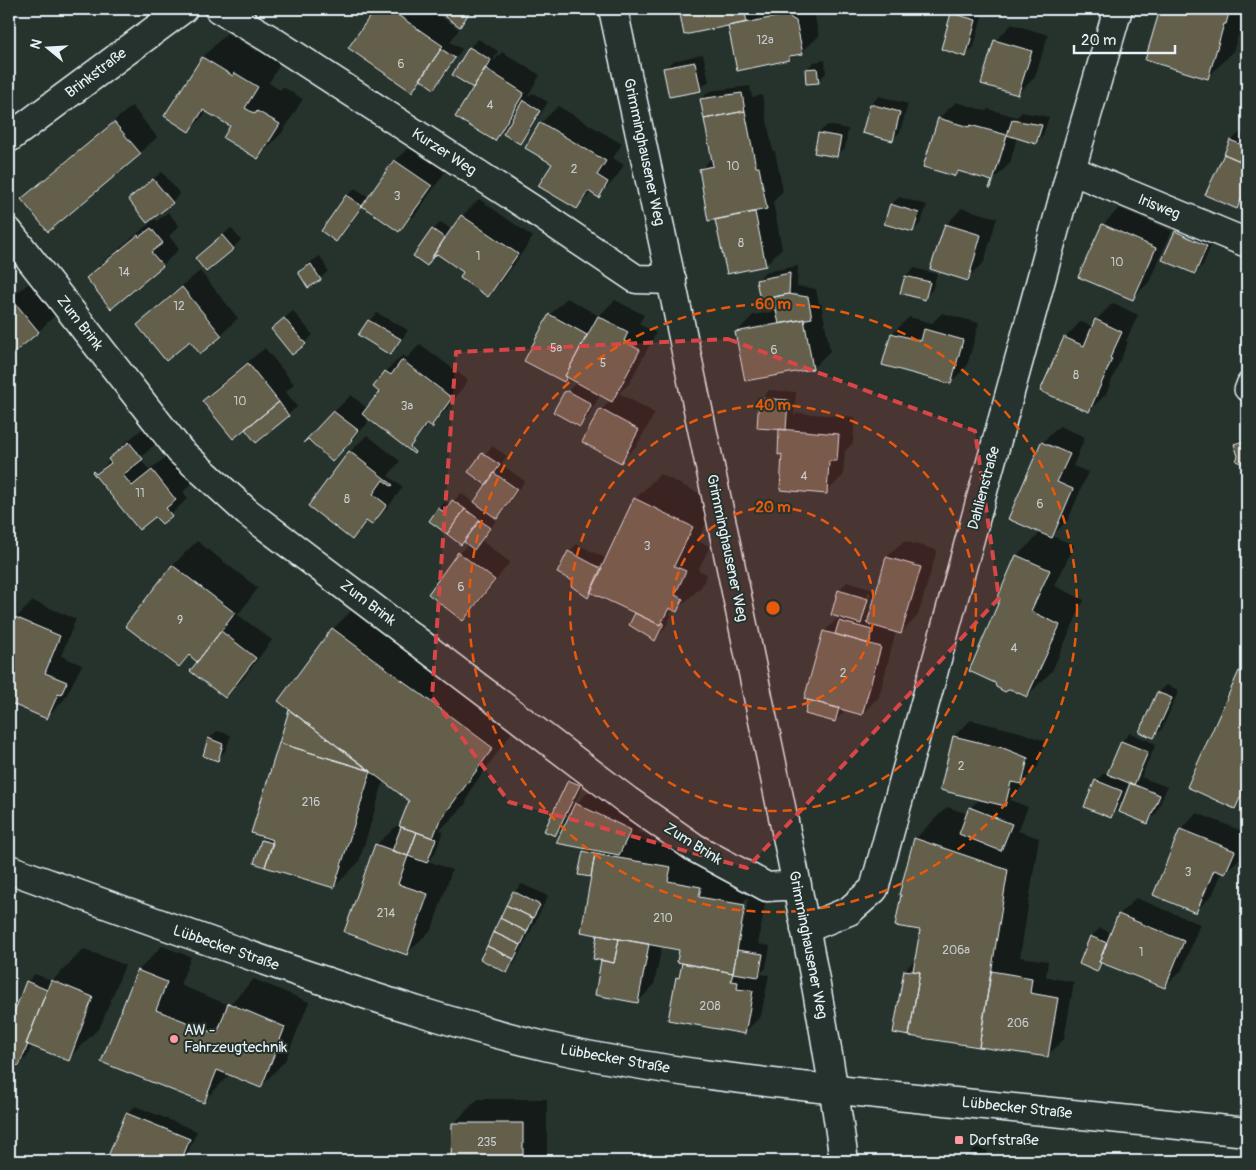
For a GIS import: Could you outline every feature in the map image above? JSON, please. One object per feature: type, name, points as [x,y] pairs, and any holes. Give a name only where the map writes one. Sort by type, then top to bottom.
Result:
[{"type":"street","name":"Brinkstraße","points":[[9,138],[183,9]]},
{"type":"street","name":"Kurzer Weg","points":[[219,9],[268,38],[516,198],[636,279],[672,280]]},
{"type":"street","name":"Grimminghausener Weg","points":[[613,9],[672,280],[797,885],[834,1090]]},
{"type":"street","name":"Dahlienstraße","points":[[805,929],[849,911],[874,889],[1071,170],[1118,9]]},
{"type":"street","name":"Irisweg","points":[[1071,170],[1247,243]]},
{"type":"street","name":"Zum Brink","points":[[9,232],[180,451],[247,512],[628,801],[696,848],[767,887],[797,885]]},
{"type":"street","name":"Lübbecker Straße","points":[[9,869],[193,937],[357,992],[467,1026],[549,1047],[638,1065],[834,1090],[1247,1132]]},
{"type":"street","points":[[834,1090],[844,1161]]},
{"type":"lane","points":[[1247,382],[1244,390],[1247,391]]},
{"type":"highlighted area","points":[[728,339],[975,431],[999,598],[747,868],[509,802],[432,697],[456,352]]},
{"type":"building","points":[[375,9],[389,9],[443,46],[412,92],[348,48]]},
{"type":"building","points":[[447,9],[471,10],[460,27],[443,15]]},
{"type":"building","points":[[679,9],[744,9],[747,22],[684,35]]},
{"type":"building","points":[[1160,9],[1230,9],[1208,79],[1145,60]]},
{"type":"building","points":[[951,13],[976,20],[966,57],[941,49]]},
{"type":"building","points":[[786,15],[796,21],[803,54],[789,56],[789,60],[737,71],[728,26]]},
{"type":"building","points":[[994,40],[1032,51],[1018,95],[981,84]]},
{"type":"building","points":[[469,47],[491,60],[473,88],[452,75]]},
{"type":"building","points":[[441,49],[455,58],[434,89],[420,79]]},
{"type":"building","points":[[202,57],[233,76],[235,73],[258,87],[245,108],[255,114],[257,111],[280,124],[258,159],[223,138],[230,126],[203,110],[189,132],[164,116]]},
{"type":"building","points":[[695,62],[701,91],[669,97],[663,68]]},
{"type":"building","points":[[485,68],[524,93],[495,141],[455,117]]},
{"type":"building","points":[[817,68],[819,83],[806,84],[805,69]]},
{"type":"building","points":[[742,93],[745,111],[704,119],[700,99]]},
{"type":"building","points":[[523,100],[540,111],[520,144],[503,134]]},
{"type":"building","points":[[870,104],[900,112],[893,141],[862,133]]},
{"type":"building","points":[[745,111],[756,167],[759,167],[767,209],[708,221],[699,169],[713,166],[704,119]]},
{"type":"building","points":[[938,118],[1007,135],[991,188],[989,188],[992,181],[958,171],[954,177],[923,167]]},
{"type":"building","points":[[1012,120],[1042,125],[1036,144],[1007,135]]},
{"type":"building","points":[[114,122],[141,154],[48,232],[21,199]]},
{"type":"building","points":[[540,122],[606,161],[597,175],[608,182],[599,198],[588,191],[577,209],[538,186],[552,164],[525,148]]},
{"type":"building","points":[[818,133],[841,137],[837,157],[814,153]]},
{"type":"building","points":[[1230,140],[1247,147],[1247,164],[1224,154]]},
{"type":"building","points":[[1224,154],[1247,164],[1247,186],[1237,209],[1205,195]]},
{"type":"building","points":[[394,160],[432,186],[399,232],[362,206]]},
{"type":"building","points":[[153,179],[173,203],[147,223],[128,199]]},
{"type":"building","points":[[346,195],[362,206],[336,242],[321,231]]},
{"type":"building","points":[[890,204],[919,213],[913,232],[884,224]]},
{"type":"building","points":[[755,212],[766,266],[727,274],[715,220]]},
{"type":"building","points":[[461,215],[518,254],[488,297],[460,278],[463,272],[437,254],[431,258]]},
{"type":"building","points":[[945,224],[981,235],[968,281],[930,269]]},
{"type":"building","points":[[1102,224],[1156,248],[1133,300],[1078,277]]},
{"type":"building","points":[[151,228],[163,243],[151,252],[163,266],[111,309],[86,278],[138,235],[139,237]]},
{"type":"building","points":[[432,229],[445,238],[427,266],[413,256]]},
{"type":"building","points":[[1175,231],[1207,246],[1195,274],[1162,260]]},
{"type":"building","points":[[222,235],[234,249],[206,272],[195,258]]},
{"type":"building","points":[[311,264],[321,280],[308,288],[298,272]]},
{"type":"building","points":[[790,273],[789,294],[760,300],[756,280]]},
{"type":"building","points":[[905,276],[930,282],[925,300],[900,293]]},
{"type":"building","points":[[182,287],[222,336],[200,354],[190,341],[166,361],[137,325]]},
{"type":"building","points":[[788,294],[808,297],[812,318],[779,324],[773,297]]},
{"type":"building","points":[[12,299],[39,332],[9,357],[9,301]]},
{"type":"building","points":[[549,314],[587,335],[565,376],[567,377],[564,382],[524,361]]},
{"type":"building","points":[[598,316],[628,332],[624,341],[640,350],[612,402],[565,376]]},
{"type":"building","points":[[284,318],[306,344],[292,355],[271,329]]},
{"type":"building","points":[[804,319],[813,369],[745,381],[735,332]]},
{"type":"building","points":[[1095,319],[1122,332],[1089,412],[1040,391],[1064,337],[1084,346]]},
{"type":"building","points":[[368,320],[401,339],[390,355],[358,335]]},
{"type":"building","points":[[924,329],[963,340],[951,384],[882,365],[891,333],[921,341]]},
{"type":"building","points":[[402,360],[452,398],[432,425],[434,427],[427,423],[410,447],[415,452],[414,454],[362,414],[379,392],[373,387],[385,371],[391,375]]},
{"type":"building","points":[[248,363],[279,402],[233,439],[202,401]]},
{"type":"building","points":[[568,391],[590,403],[591,406],[580,427],[553,412],[564,392]]},
{"type":"building","points":[[759,398],[788,400],[786,430],[757,428]]},
{"type":"building","points":[[279,402],[289,416],[256,443],[245,429]]},
{"type":"building","points":[[600,409],[639,430],[621,463],[582,442]]},
{"type":"building","points":[[333,411],[358,430],[352,440],[332,462],[308,439],[303,443]]},
{"type":"building","points":[[779,429],[839,434],[837,461],[829,461],[827,494],[780,490],[782,454],[778,455]]},
{"type":"building","points":[[1247,438],[1247,466],[1236,461],[1238,456],[1234,444]]},
{"type":"building","points":[[129,442],[143,459],[123,475],[132,486],[152,470],[176,500],[166,508],[172,516],[162,524],[155,517],[139,530],[92,472],[96,474],[111,463],[108,459]]},
{"type":"building","points":[[1041,442],[1070,454],[1057,482],[1073,489],[1052,538],[1008,519]]},
{"type":"building","points":[[349,451],[393,485],[391,486],[383,480],[373,494],[387,505],[372,525],[366,521],[352,540],[308,506]]},
{"type":"building","points":[[482,453],[500,465],[486,485],[468,472]]},
{"type":"building","points":[[494,473],[517,489],[497,519],[474,502]]},
{"type":"building","points":[[634,498],[693,527],[674,566],[686,571],[675,595],[683,599],[677,612],[669,608],[660,625],[590,592]]},
{"type":"building","points":[[452,500],[465,509],[447,534],[429,521],[438,508],[444,512]]},
{"type":"building","points":[[465,509],[480,520],[461,545],[447,534]]},
{"type":"building","points":[[480,520],[490,528],[474,550],[464,542]]},
{"type":"building","points":[[568,551],[602,569],[588,598],[571,586],[573,581],[557,573]]},
{"type":"building","points":[[458,552],[495,580],[463,621],[428,594]]},
{"type":"building","points":[[1016,555],[1050,570],[1031,611],[1060,625],[1027,697],[1010,689],[1005,692],[996,687],[995,683],[969,671],[1000,599],[997,599]]},
{"type":"building","points":[[886,557],[921,567],[901,634],[867,624]]},
{"type":"building","points":[[172,565],[235,613],[197,662],[189,655],[179,667],[125,626]]},
{"type":"building","points":[[838,590],[868,599],[861,624],[831,615]]},
{"type":"building","points":[[635,613],[660,625],[662,622],[664,623],[655,641],[629,625]]},
{"type":"building","points":[[15,617],[60,636],[45,673],[67,682],[61,695],[58,694],[47,719],[10,703],[14,694],[9,691],[9,633]]},
{"type":"building","points":[[839,621],[872,630],[869,644],[835,634]]},
{"type":"building","points":[[332,628],[493,748],[439,822],[433,838],[399,826],[409,801],[278,701]]},
{"type":"building","points":[[221,631],[256,658],[225,698],[190,671]]},
{"type":"building","points":[[823,631],[881,647],[862,715],[804,699]]},
{"type":"building","points":[[1239,671],[1247,674],[1247,785],[1235,809],[1187,787]]},
{"type":"building","points":[[1157,692],[1172,698],[1154,738],[1139,732]]},
{"type":"building","points":[[808,700],[839,708],[835,722],[805,714]]},
{"type":"building","points":[[289,710],[371,771],[279,743]]},
{"type":"building","points":[[953,736],[1003,748],[1028,758],[1022,784],[1011,782],[1005,806],[940,790]]},
{"type":"building","points":[[208,738],[223,744],[218,761],[203,756]]},
{"type":"building","points":[[1121,741],[1148,752],[1134,785],[1107,774]]},
{"type":"building","points":[[279,743],[371,771],[334,888],[265,867],[273,840],[251,833]]},
{"type":"building","points":[[568,780],[580,785],[555,836],[544,831]]},
{"type":"building","points":[[1095,780],[1122,791],[1111,818],[1084,807]]},
{"type":"building","points":[[1130,783],[1160,795],[1148,824],[1119,812]]},
{"type":"building","points":[[575,803],[631,830],[619,855],[556,843]]},
{"type":"building","points":[[969,807],[1012,824],[1001,851],[959,834]]},
{"type":"building","points":[[401,827],[417,832],[408,856],[392,851]]},
{"type":"building","points":[[1180,829],[1235,851],[1225,874],[1214,870],[1196,913],[1153,895]]},
{"type":"building","points":[[417,832],[436,839],[427,863],[408,856]]},
{"type":"building","points":[[914,838],[1008,870],[979,1047],[909,1036],[920,972],[913,971],[920,930],[895,926],[901,895],[899,895]]},
{"type":"building","points":[[261,840],[273,843],[265,867],[254,863]]},
{"type":"building","points":[[375,844],[408,856],[398,884],[428,894],[407,955],[344,932]]},
{"type":"building","points":[[583,851],[595,854],[591,877],[578,875]]},
{"type":"building","points":[[595,854],[671,867],[668,881],[701,887],[699,897],[745,905],[733,973],[677,962],[679,950],[581,932]]},
{"type":"building","points":[[513,891],[540,905],[533,918],[506,905]]},
{"type":"building","points":[[506,905],[533,918],[527,932],[500,918]]},
{"type":"building","points":[[1118,914],[1184,941],[1165,988],[1099,962]]},
{"type":"building","points":[[500,918],[527,932],[521,945],[493,932]]},
{"type":"building","points":[[493,932],[521,945],[514,959],[487,946]]},
{"type":"building","points":[[597,935],[619,939],[614,963],[593,959]]},
{"type":"building","points":[[1090,936],[1107,943],[1097,972],[1079,964]]},
{"type":"building","points":[[619,939],[649,944],[638,1003],[595,995],[601,960],[614,963]]},
{"type":"building","points":[[487,946],[514,959],[507,973],[480,959]]},
{"type":"building","points":[[737,950],[763,954],[759,977],[733,973]]},
{"type":"building","points":[[682,963],[733,973],[731,981],[738,982],[737,989],[753,991],[745,1034],[668,1020],[676,977],[679,978]]},
{"type":"building","points":[[137,970],[167,982],[156,1010],[217,1034],[228,1003],[285,1027],[261,1088],[217,1070],[204,1103],[101,1062]]},
{"type":"building","points":[[904,970],[920,972],[909,1036],[893,1033]]},
{"type":"building","points":[[991,971],[1032,978],[1030,993],[1058,998],[1048,1057],[979,1047]]},
{"type":"building","points":[[51,980],[93,997],[69,1061],[26,1044]]},
{"type":"building","points":[[26,981],[47,990],[19,1066],[9,1062],[9,1026]]},
{"type":"building","points":[[126,1113],[190,1139],[181,1161],[106,1161]]},
{"type":"building","points":[[452,1123],[523,1123],[523,1161],[451,1161]]},
{"type":"building","points":[[966,1155],[981,1159],[980,1161],[964,1161]]},
{"type":"place","name":"AW - Fahrzeugtechnik","points":[[174,1039]]},
{"type":"place","name":"Dorfstraße","points":[[959,1140]]}]
